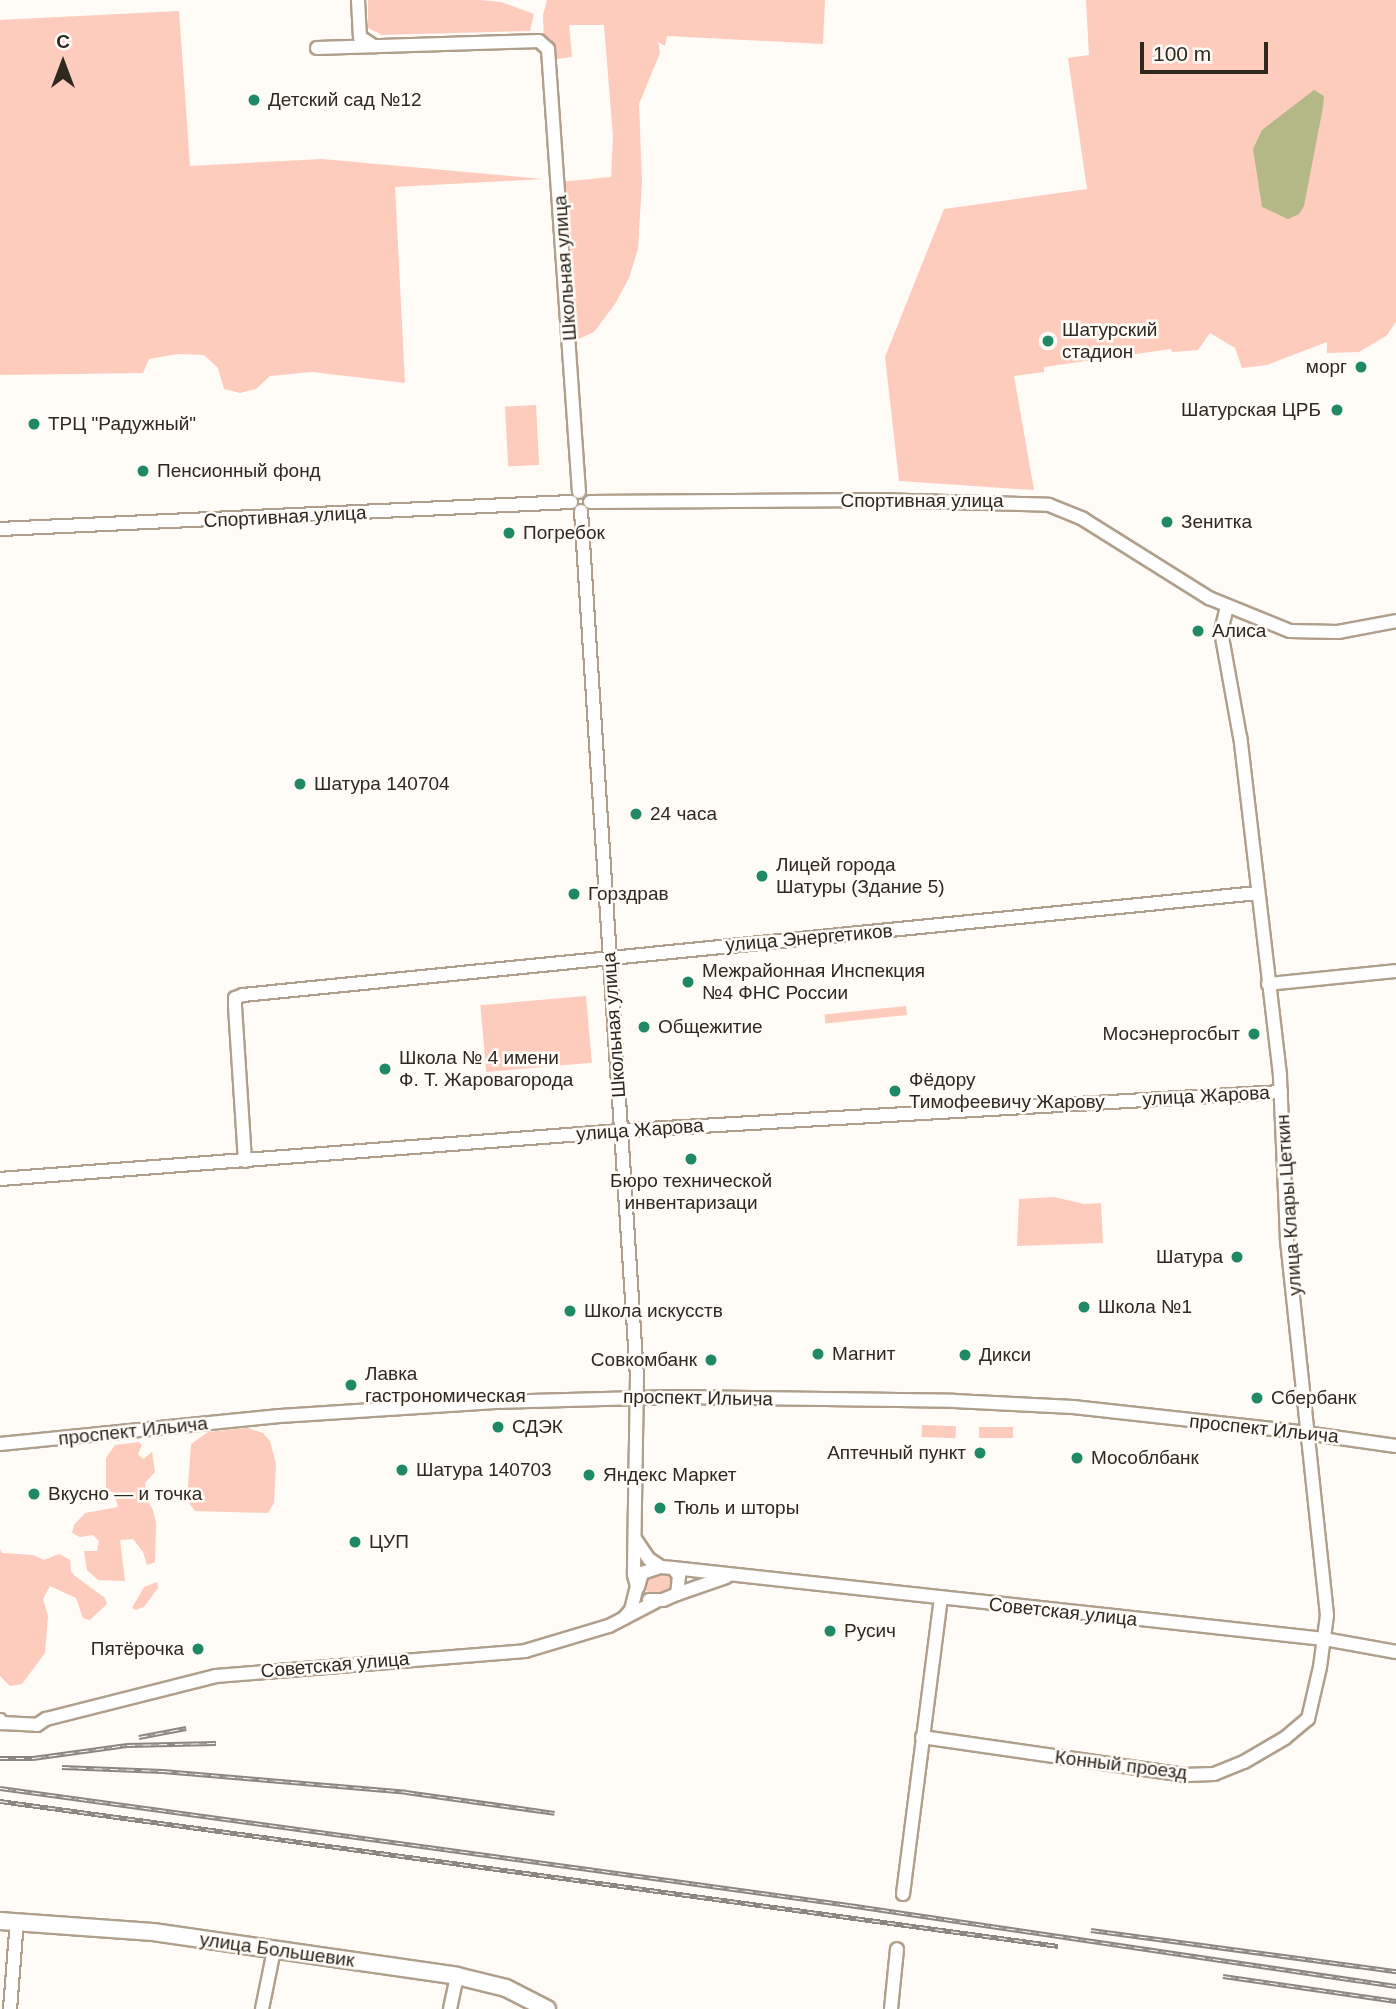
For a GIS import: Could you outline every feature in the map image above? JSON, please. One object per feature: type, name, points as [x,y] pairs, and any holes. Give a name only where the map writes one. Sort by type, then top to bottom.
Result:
[{"type":"main road","name":"улица Большевик","points":[[0,1920],[153,1932],[457,1976],[506,1988],[547,2009]]},
{"type":"street","points":[[358,0],[360,37],[377,48]]},
{"type":"street","name":"Школьная улица","points":[[377,48],[539,41],[544,44],[549,60],[638,1398],[634,1575],[637,1586]]},
{"type":"street","points":[[317,48],[377,48]]},
{"type":"street","name":"Спортивная улица","points":[[0,529],[580,502],[888,500],[1049,505],[1083,519],[1227,607],[1290,631],[1338,632],[1396,621]]},
{"type":"street","name":"улица Клары Цеткин","points":[[1227,607],[1221,631],[1240,737],[1281,1091],[1287,1238],[1310,1433],[1327,1615],[1324,1640]]},
{"type":"street","name":"улица Энергетиков","points":[[246,1161],[235,998],[609,957],[1258,893]]},
{"type":"street","points":[[1268,984],[1396,971]]},
{"type":"street","name":"улица Жарова","points":[[0,1180],[622,1130],[1281,1091]]},
{"type":"street","name":"проспект Ильича","points":[[0,1444],[280,1416],[496,1402],[638,1398],[954,1401],[1073,1407],[1310,1433],[1396,1446]]},
{"type":"street","points":[[636,1539],[649,1559],[667,1568],[681,1583],[677,1594],[655,1602],[641,1594],[637,1586]]},
{"type":"street","points":[[624,1618],[631,1610],[642,1573],[667,1568]]},
{"type":"street","name":"Советская улица","points":[[667,1568],[1324,1640],[1396,1652]]},
{"type":"street","name":"Советская улица","points":[[677,1594],[729,1576]]},
{"type":"street","points":[[903,1894],[941,1599]]},
{"type":"street","name":"Советская улица","points":[[0,1720],[2,1723],[37,1725],[46,1720],[216,1676],[525,1651],[574,1637],[624,1618],[655,1602]]},
{"type":"street","name":"Конный проезд","points":[[922,1737],[1185,1775],[1214,1774],[1244,1762],[1285,1738],[1308,1719],[1324,1640]]},
{"type":"street","points":[[10,2009],[18,1921]]},
{"type":"street","points":[[891,2009],[897,1949]]},
{"type":"street","points":[[262,2009],[274,1950]]},
{"type":"street","points":[[450,2009],[457,1976]]},
{"type":"shaded area","points":[[368,0],[480,0],[501,2],[534,14],[530,31],[382,35],[368,28]]},
{"type":"shaded area","points":[[547,0],[825,0],[823,44],[667,36],[665,46],[658,42],[660,53],[639,104],[642,181],[638,249],[629,278],[615,304],[594,332],[570,343],[559,182],[611,177],[613,137],[604,25],[569,25],[572,57],[549,60],[544,45],[543,15]]},
{"type":"shaded area","points":[[1086,0],[1396,0],[1396,322],[1386,336],[1359,352],[1327,353],[1327,342],[1267,365],[1242,368],[1235,348],[1210,333],[1198,350],[1172,352],[1171,349],[1044,367],[1044,372],[1014,376],[1034,490],[899,481],[885,357],[944,209],[1087,189],[1068,58],[1089,55]]},
{"type":"shaded area","points":[[179,11],[190,166],[322,159],[543,179],[395,187],[405,383],[312,372],[270,376],[256,389],[240,393],[224,389],[218,368],[204,355],[178,354],[149,359],[143,373],[0,375],[0,20]]},
{"type":"shaded area","points":[[1314,90],[1324,96],[1304,206],[1299,214],[1288,219],[1262,207],[1253,149],[1262,130]]},
{"type":"shaded area","points":[[536,405],[539,465],[508,467],[505,407]]},
{"type":"shaded area","points":[[586,996],[592,1063],[486,1072],[480,1005]]},
{"type":"shaded area","points":[[906,1006],[907,1015],[825,1024],[824,1015]]},
{"type":"shaded area","points":[[1054,1197],[1084,1204],[1101,1203],[1103,1243],[1017,1246],[1019,1199]]},
{"type":"shaded area","points":[[922,1425],[956,1426],[956,1438],[922,1437]]},
{"type":"shaded area","points":[[979,1427],[1013,1427],[1013,1438],[979,1438]]},
{"type":"shaded area","points":[[248,1428],[263,1433],[270,1441],[276,1464],[274,1503],[268,1513],[195,1511],[187,1501],[191,1444],[208,1432]]},
{"type":"shaded area","points":[[139,1442],[142,1445],[138,1454],[143,1459],[152,1452],[155,1472],[145,1483],[147,1500],[156,1523],[155,1562],[147,1565],[143,1552],[133,1539],[120,1540],[125,1581],[98,1580],[87,1570],[84,1551],[97,1551],[99,1541],[93,1535],[80,1537],[72,1533],[74,1525],[85,1513],[118,1507],[114,1493],[106,1489],[106,1458],[115,1445]]},
{"type":"shaded area","points":[[0,1549],[2,1553],[33,1555],[44,1560],[59,1554],[70,1560],[71,1571],[75,1576],[105,1598],[107,1604],[90,1620],[83,1618],[76,1598],[50,1586],[43,1599],[48,1616],[45,1653],[22,1684],[10,1686],[0,1676]]},
{"type":"shaded area","points":[[649,1572],[672,1576],[672,1590],[650,1596],[642,1583]]},
{"type":"shaded area","points":[[157,1582],[158,1588],[144,1607],[136,1610],[132,1608],[144,1587]]},
{"type":"railway","points":[[139,1737],[186,1728]]},
{"type":"railway","points":[[0,1758],[33,1758],[127,1745],[216,1743]]},
{"type":"railway","points":[[62,1767],[163,1771],[406,1792],[555,1813]]},
{"type":"railway","points":[[0,1788],[849,1905],[1396,1986]]},
{"type":"railway","points":[[0,1801],[1058,1946]]},
{"type":"railway","points":[[1091,1930],[1396,1971]]},
{"type":"railway","points":[[1223,1976],[1396,2001]]},
{"type":"place","name":"Детский сад №12","points":[[254,100]]},
{"type":"place","name":"Шатурский стадион","points":[[1048,341]]},
{"type":"place","name":"морг","points":[[1361,367]]},
{"type":"place","name":"Шатурская ЦРБ","points":[[1337,410]]},
{"type":"place","name":"ТРЦ \"Радужный\"","points":[[34,424]]},
{"type":"place","name":"Пенсионный фонд","points":[[143,471]]},
{"type":"place","name":"Зенитка","points":[[1167,522]]},
{"type":"place","name":"Погребок","points":[[509,533]]},
{"type":"place","name":"Алиса","points":[[1198,631]]},
{"type":"place","name":"Шатура 140704","points":[[300,784]]},
{"type":"place","name":"24 часа","points":[[636,814]]},
{"type":"place","name":"Лицей города Шатуры (Здание 5)","points":[[762,876]]},
{"type":"place","name":"Горздрав","points":[[574,894]]},
{"type":"place","name":"Межрайонная Инспекция №4 ФНС России","points":[[688,982]]},
{"type":"place","name":"Общежитие","points":[[644,1027]]},
{"type":"place","name":"Мосэнергосбыт","points":[[1254,1034]]},
{"type":"place","name":"Школа № 4 имени Ф. Т. Жаровагорода","points":[[385,1069]]},
{"type":"place","name":"Фёдору Тимофеевичу Жарову","points":[[895,1091]]},
{"type":"place","name":"Бюро технической инвентаризаци","points":[[691,1159]]},
{"type":"place","name":"Шатура","points":[[1237,1257]]},
{"type":"place","name":"Школа №1","points":[[1084,1307]]},
{"type":"place","name":"Школа искусств","points":[[570,1311]]},
{"type":"place","name":"Магнит","points":[[818,1354]]},
{"type":"place","name":"Дикси","points":[[965,1355]]},
{"type":"place","name":"Совкомбанк","points":[[711,1360]]},
{"type":"place","name":"Лавка гастрономическая","points":[[351,1385]]},
{"type":"place","name":"Сбербанк","points":[[1257,1398]]},
{"type":"place","name":"СДЭК","points":[[498,1427]]},
{"type":"place","name":"Аптечный пункт","points":[[980,1453]]},
{"type":"place","name":"Мособлбанк","points":[[1077,1458]]},
{"type":"place","name":"Шатура 140703","points":[[402,1470]]},
{"type":"place","name":"Яндекс Маркет","points":[[589,1475]]},
{"type":"place","name":"Вкусно — и точка","points":[[34,1494]]},
{"type":"place","name":"Тюль и шторы","points":[[660,1508]]},
{"type":"place","name":"ЦУП","points":[[355,1542]]},
{"type":"place","name":"Русич","points":[[830,1631]]},
{"type":"place","name":"Пятёрочка","points":[[198,1649]]}]
